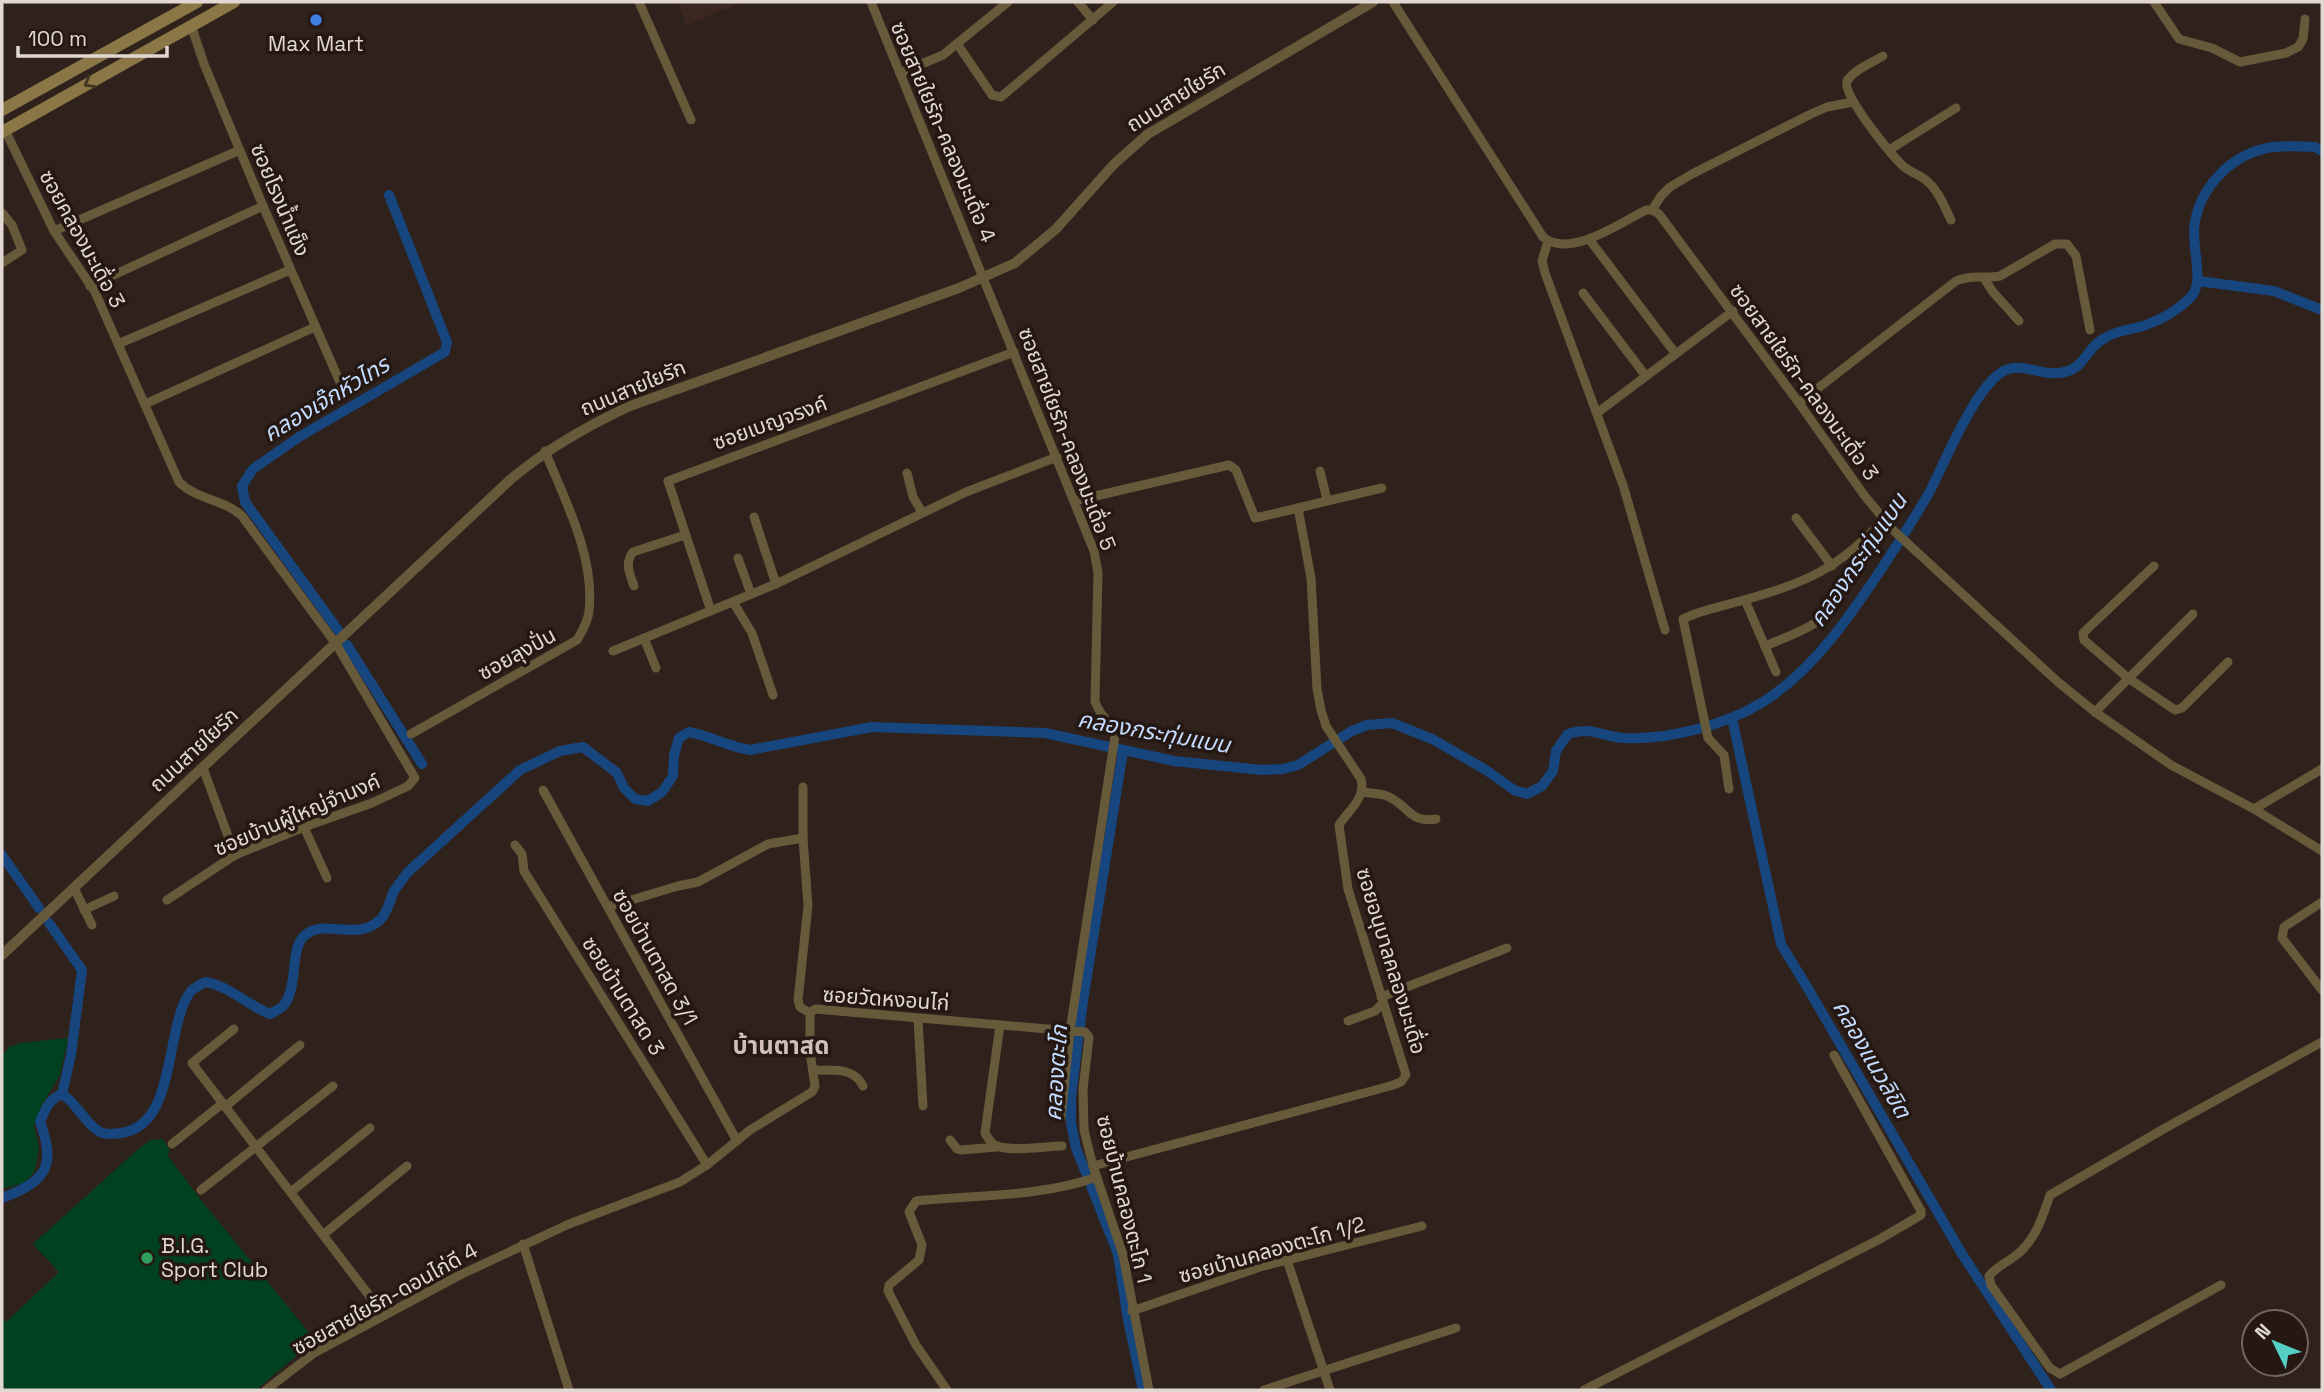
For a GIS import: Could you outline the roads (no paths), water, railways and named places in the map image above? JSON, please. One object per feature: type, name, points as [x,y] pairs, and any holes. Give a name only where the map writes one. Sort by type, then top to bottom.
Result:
[{"type":"main road","points":[[2,110],[197,2]]},
{"type":"main road","points":[[3,131],[234,2]]},
{"type":"street","points":[[639,2],[691,120]]},
{"type":"street","name":"ซอยสายใยรัก-คลองมะเดื่อ 4","points":[[870,2],[984,276]]},
{"type":"street","points":[[900,73],[927,64],[958,45],[1008,2]]},
{"type":"street","points":[[1078,2],[1093,20]]},
{"type":"street","points":[[958,45],[992,95],[1001,97],[1008,94],[1113,2]]},
{"type":"street","name":"ถนนสายใยรัก","points":[[2,955],[545,451],[630,406],[959,288],[1015,263],[1056,229],[1114,164],[1148,134],[1373,2]]},
{"type":"street","points":[[1393,2],[1543,237],[1554,244],[1569,246],[1589,239],[1646,210],[1653,210],[1670,187],[1692,174],[1811,114],[1827,107],[1853,102]]},
{"type":"street","points":[[2154,2],[2179,39],[2212,48],[2240,62],[2286,53],[2298,47],[2303,39],[2305,19]]},
{"type":"street","name":"ซอยโรงน้ำแข็ง","points":[[191,25],[204,64],[263,206],[342,387]]},
{"type":"street","points":[[1883,56],[1850,77],[1846,83],[1853,102],[1889,150],[1910,172],[1932,185],[1951,220]]},
{"type":"street","points":[[1889,150],[1956,108]]},
{"type":"street","name":"ซอยคลองมะเดื่อ 3","points":[[3,131],[54,230],[95,292],[179,482],[187,490],[228,505],[242,516],[335,644]]},
{"type":"street","points":[[54,230],[240,150]]},
{"type":"street","points":[[90,286],[263,206]]},
{"type":"street","name":"ซอยสายใยรัก-คลองมะเดื่อ 3","points":[[1653,210],[1659,214],[1733,312],[1864,495],[1893,530],[2058,682],[2095,712],[2171,765],[2254,808],[2322,851]]},
{"type":"street","points":[[2,213],[12,225],[22,250],[2,263]]},
{"type":"street","points":[[1589,239],[1675,353]]},
{"type":"street","points":[[1548,241],[1542,261],[1545,273],[1623,485],[1665,631]]},
{"type":"street","points":[[1800,403],[1956,281],[1973,276],[2000,276],[2055,244],[2067,244],[2076,256],[2090,330]]},
{"type":"street","points":[[118,344],[290,270]]},
{"type":"street","name":"ซอยสายใยรัก-คลองมะเดื่อ 5","points":[[984,276],[1094,551],[1098,572],[1095,701],[1099,715],[1114,729],[1114,754],[1072,1031]]},
{"type":"street","points":[[1984,278],[2019,321]]},
{"type":"street","points":[[1583,293],[1645,375]]},
{"type":"street","points":[[1597,413],[1733,312]]},
{"type":"street","points":[[145,404],[315,327]]},
{"type":"street","name":"ซอยเบญจรงค์","points":[[712,611],[668,483],[670,479],[1014,352]]},
{"type":"street","name":"ซอยลุงปั่น","points":[[411,734],[577,640],[585,627],[589,612],[588,569],[577,532],[545,451]]},
{"type":"street","points":[[613,651],[776,584],[976,488],[1057,457]]},
{"type":"street","points":[[1074,501],[1229,465],[1236,470],[1255,518],[1382,488]]},
{"type":"street","points":[[1320,471],[1327,500]]},
{"type":"street","points":[[907,473],[913,497],[922,512]]},
{"type":"street","points":[[1298,508],[1311,578],[1317,690],[1326,726],[1361,779],[1363,792],[1392,798],[1410,816],[1425,821],[1436,819]]},
{"type":"street","points":[[754,517],[776,584]]},
{"type":"street","points":[[1797,518],[1832,566]]},
{"type":"street","points":[[1729,789],[1724,755],[1707,738],[1683,618],[1788,587],[1832,566],[1871,534],[1884,519]]},
{"type":"street","points":[[1765,646],[1819,620],[1853,574],[1868,546],[1871,534]]},
{"type":"street","points":[[634,586],[628,566],[633,552],[685,535]]},
{"type":"street","points":[[738,558],[751,594]]},
{"type":"street","points":[[2154,566],[2082,633],[2084,640],[2128,678],[2175,710],[2182,708],[2228,663]]},
{"type":"street","points":[[1745,600],[1776,672]]},
{"type":"street","points":[[733,601],[752,633],[773,695]]},
{"type":"street","points":[[2095,712],[2193,614]]},
{"type":"street","points":[[644,638],[656,668]]},
{"type":"street","name":"ซอยบ้านผู้ใหญ่จำนงค์","points":[[167,900],[235,855],[372,803],[408,786],[415,778],[335,644]]},
{"type":"street","points":[[203,768],[235,855]]},
{"type":"street","points":[[2254,808],[2322,769]]},
{"type":"street","points":[[803,787],[803,838],[808,906],[798,1000],[800,1007],[810,1013]]},
{"type":"street","name":"ซอยบ้านตาสด 3/1","points":[[543,790],[737,1141]]},
{"type":"street","name":"ซอยอนุบาลคลองมะเดื่อ","points":[[1093,1166],[1401,1082],[1406,1075],[1405,1069],[1348,889],[1340,843],[1339,825],[1363,792]]},
{"type":"street","points":[[303,827],[327,878]]},
{"type":"street","points":[[608,907],[698,882],[768,844],[803,838]]},
{"type":"street","name":"ซอยบ้านตาสด 3","points":[[515,845],[522,855],[524,871],[708,1166]]},
{"type":"street","points":[[74,888],[92,925]]},
{"type":"street","points":[[84,910],[114,896]]},
{"type":"street","points":[[2322,902],[2284,927],[2281,938],[2322,990]]},
{"type":"street","points":[[1348,1021],[1375,1011],[1382,1000],[1507,948]]},
{"type":"street","name":"ซอยวัดหงอนไก่","points":[[523,1244],[666,1188],[708,1166],[776,1113],[812,1092],[815,1086],[810,1052],[810,1013],[815,1009],[1072,1031]]},
{"type":"street","points":[[918,1019],[923,1106]]},
{"type":"street","points":[[998,1147],[990,1142],[985,1133],[1000,1025]]},
{"type":"street","points":[[234,1028],[192,1063],[384,1315]]},
{"type":"street","points":[[1061,1118],[1072,1031]]},
{"type":"street","name":"ซอยบ้านคลองตะโก 1","points":[[1072,1031],[1085,1031],[1089,1037],[1083,1089],[1084,1130],[1095,1178],[1123,1255],[1149,1390]]},
{"type":"street","points":[[2221,1285],[2060,1374],[2050,1368],[1991,1284],[1989,1276],[2017,1255],[2031,1239],[2039,1227],[2050,1195],[2178,1120],[2322,1042]]},
{"type":"street","points":[[172,1144],[300,1045]]},
{"type":"street","points":[[1584,1390],[1880,1239],[1920,1215],[1921,1211],[1876,1126],[1834,1055]]},
{"type":"street","points":[[813,1070],[850,1072],[860,1079],[863,1086]]},
{"type":"street","points":[[201,1190],[333,1086]]},
{"type":"street","points":[[291,1192],[370,1128]]},
{"type":"street","points":[[950,1140],[961,1150],[1062,1146]]},
{"type":"street","points":[[324,1234],[407,1166]]},
{"type":"street","points":[[947,1390],[916,1345],[888,1291],[890,1285],[919,1260],[922,1245],[909,1212],[913,1203],[959,1196],[1047,1190],[1095,1178]]},
{"type":"street","name":"ซอยบ้านคลองตะโก 1/2","points":[[1132,1311],[1260,1267],[1422,1226]]},
{"type":"street","points":[[523,1244],[569,1390]]},
{"type":"street","name":"ซอยสายใยรัก-ดอนไก่ดี 4","points":[[266,1390],[314,1353],[523,1244]]},
{"type":"street","points":[[1287,1261],[1330,1390]]},
{"type":"street","points":[[1265,1390],[1456,1328]]},
{"type":"waterway","name":"คลองกระทุ่มแบน","points":[[2,1198],[28,1186],[44,1171],[47,1151],[40,1122],[54,1099],[62,1094],[102,1133],[121,1133],[139,1126],[152,1113],[161,1094],[177,1027],[191,991],[205,982],[222,987],[270,1014],[280,1009],[291,989],[297,951],[303,937],[320,929],[360,929],[380,920],[394,891],[407,873],[520,770],[560,751],[583,747],[617,773],[624,788],[635,799],[648,801],[662,792],[673,776],[674,755],[679,738],[689,732],[750,750],[872,727],[1045,733],[1174,761],[1262,770],[1298,765],[1352,731],[1367,725],[1392,723],[1432,739],[1486,770],[1514,790],[1527,794],[1542,786],[1553,771],[1556,751],[1568,734],[1592,731],[1617,737],[1642,738],[1678,734],[1732,718],[1782,689],[1816,657],[1846,620],[1920,508],[1971,408],[1997,375],[2016,368],[2053,373],[2071,370],[2105,338],[2152,323],[2176,310],[2195,291],[2196,215],[2201,201],[2217,177],[2240,159],[2267,148],[2315,147],[2322,151]]},
{"type":"waterway","name":"คลองเจ๊กหัวไทร","points":[[338,630],[245,502],[242,486],[253,469],[299,437],[445,352],[447,342],[389,195]]},
{"type":"waterway","points":[[2198,281],[2274,291],[2322,310]]},
{"type":"waterway","name":"คลองเจ๊กหัวไทร","points":[[347,645],[422,764]]},
{"type":"waterway","name":"คลองแนวลิขิต","points":[[1732,718],[1781,944],[1962,1254],[2051,1390]]},
{"type":"waterway","name":"คลองตะโก","points":[[1123,751],[1083,1001],[1071,1097],[1071,1123],[1076,1148],[1118,1254],[1143,1390]]},
{"type":"waterway","points":[[2,855],[39,908]]},
{"type":"waterway","points":[[49,923],[82,970],[71,1055],[62,1094]]},
{"type":"place","name":"Max Mart","points":[[316,20]]},
{"type":"place","name":"B.I.G. Sport Club","points":[[147,1258]]},
{"type":"district","name":"บ้านตาสด","points":[[781,1046]]}]
